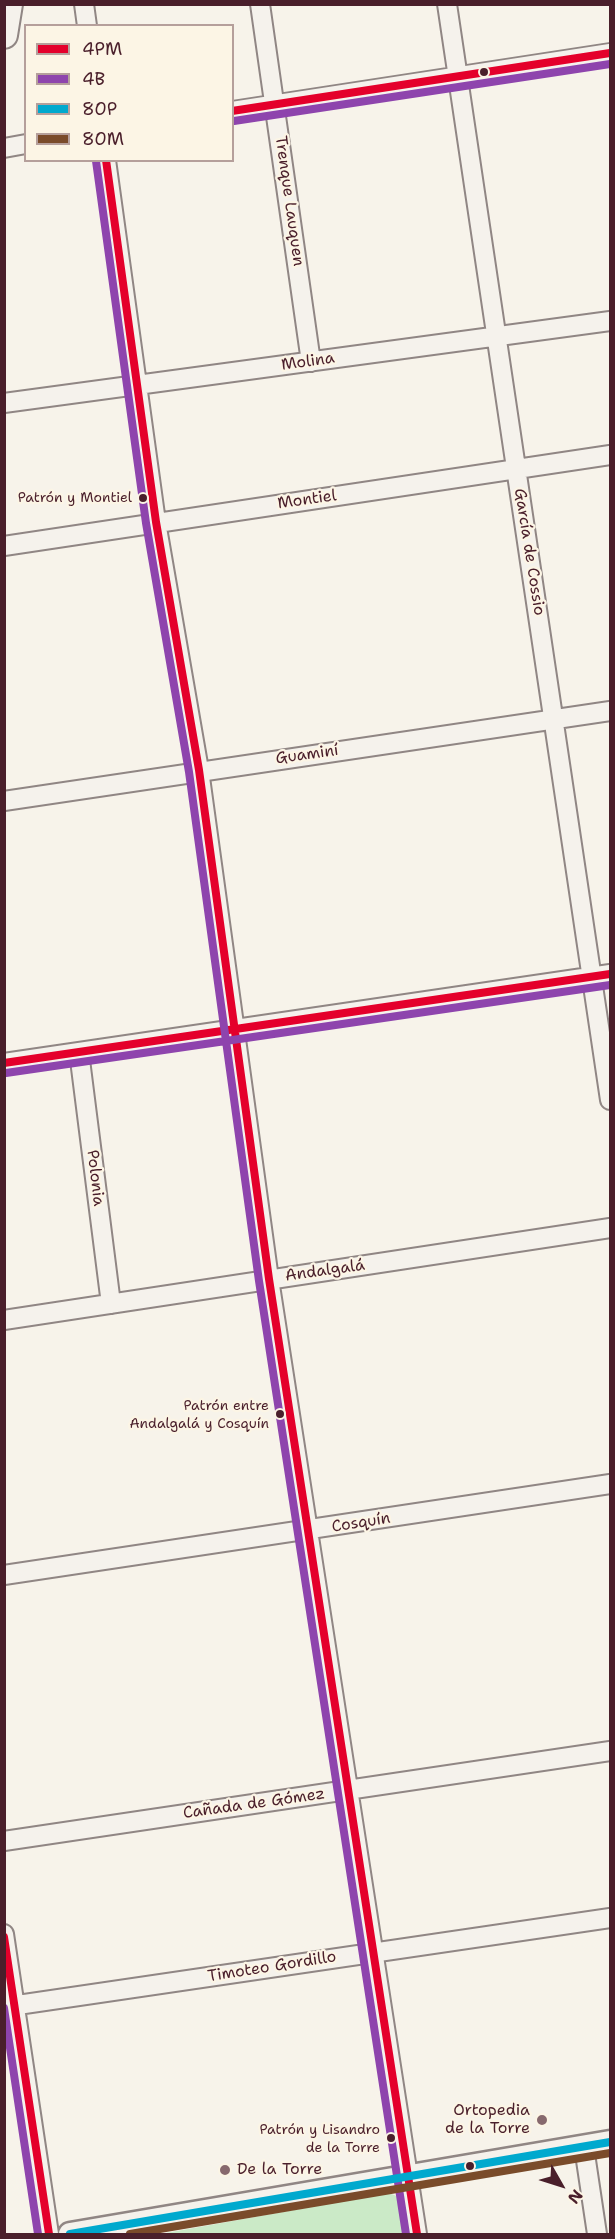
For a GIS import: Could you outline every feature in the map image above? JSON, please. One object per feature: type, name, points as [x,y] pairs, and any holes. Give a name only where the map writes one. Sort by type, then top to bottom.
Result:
[{"type":"street","points":[[84,4],[87,24]]},
{"type":"street","name":"Trenque Lauquen","points":[[260,4],[311,362]]},
{"type":"street","name":"García de Cossio","points":[[447,4],[610,1100]]},
{"type":"street","points":[[234,111],[610,53]]},
{"type":"street","points":[[4,148],[24,144]]},
{"type":"street","points":[[105,162],[156,522],[199,770],[269,1279],[417,2235]]},
{"type":"street","name":"Molina","points":[[4,403],[610,321]]},
{"type":"street","name":"Montiel","points":[[4,546],[610,455]]},
{"type":"street","name":"Guaminí","points":[[4,801],[199,770],[610,711]]},
{"type":"street","points":[[4,1064],[610,974]]},
{"type":"street","name":"Polonia","points":[[79,1052],[111,1304]]},
{"type":"street","name":"Andalgalá","points":[[4,1320],[610,1228]]},
{"type":"street","name":"Cosquín","points":[[4,1575],[610,1484]]},
{"type":"street","name":"Cañada de Gómez","points":[[4,1841],[610,1751]]},
{"type":"street","name":"Timoteo Gordillo","points":[[10,2007],[610,1918]]},
{"type":"street","points":[[4,1934],[10,2007],[50,2235]]},
{"type":"street","points":[[70,2235],[408,2174],[610,2142]]},
{"type":"street","points":[[584,2147],[597,2235]]},
{"type":"green space","points":[[389,2193],[399,2197],[403,2205],[407,2234],[160,2234]]},
{"type":"transit line","name":"4PM","points":[[234,111],[610,53]]},
{"type":"transit line","name":"4B","points":[[234,121],[610,64]]},
{"type":"transit line","name":"4B","points":[[96,162],[146,523],[189,772],[259,1281],[406,2234]]},
{"type":"transit line","name":"4PM","points":[[106,162],[156,522],[199,770],[269,1279],[417,2234]]},
{"type":"transit line","name":"4PM","points":[[4,1063],[610,974]]},
{"type":"transit line","name":"4B","points":[[6,1073],[610,985]]},
{"type":"transit line","name":"4PM","points":[[4,1937],[49,2234]]},
{"type":"transit line","name":"4B","points":[[4,2008],[38,2234]]},
{"type":"transit line","name":"80P","points":[[70,2234],[610,2142]]},
{"type":"transit line","name":"80M","points":[[130,2234],[610,2153]]},
{"type":"place","name":"Patrón y Montiel","points":[[143,498]]},
{"type":"place","name":"Patrón entre Andalgalá y Cosquín","points":[[280,1414]]},
{"type":"place","name":"Ortopedia de la Torre","points":[[542,2120]]},
{"type":"place","name":"Patrón y Lisandro de la Torre","points":[[391,2138]]},
{"type":"place","name":"De la Torre","points":[[225,2170]]}]
